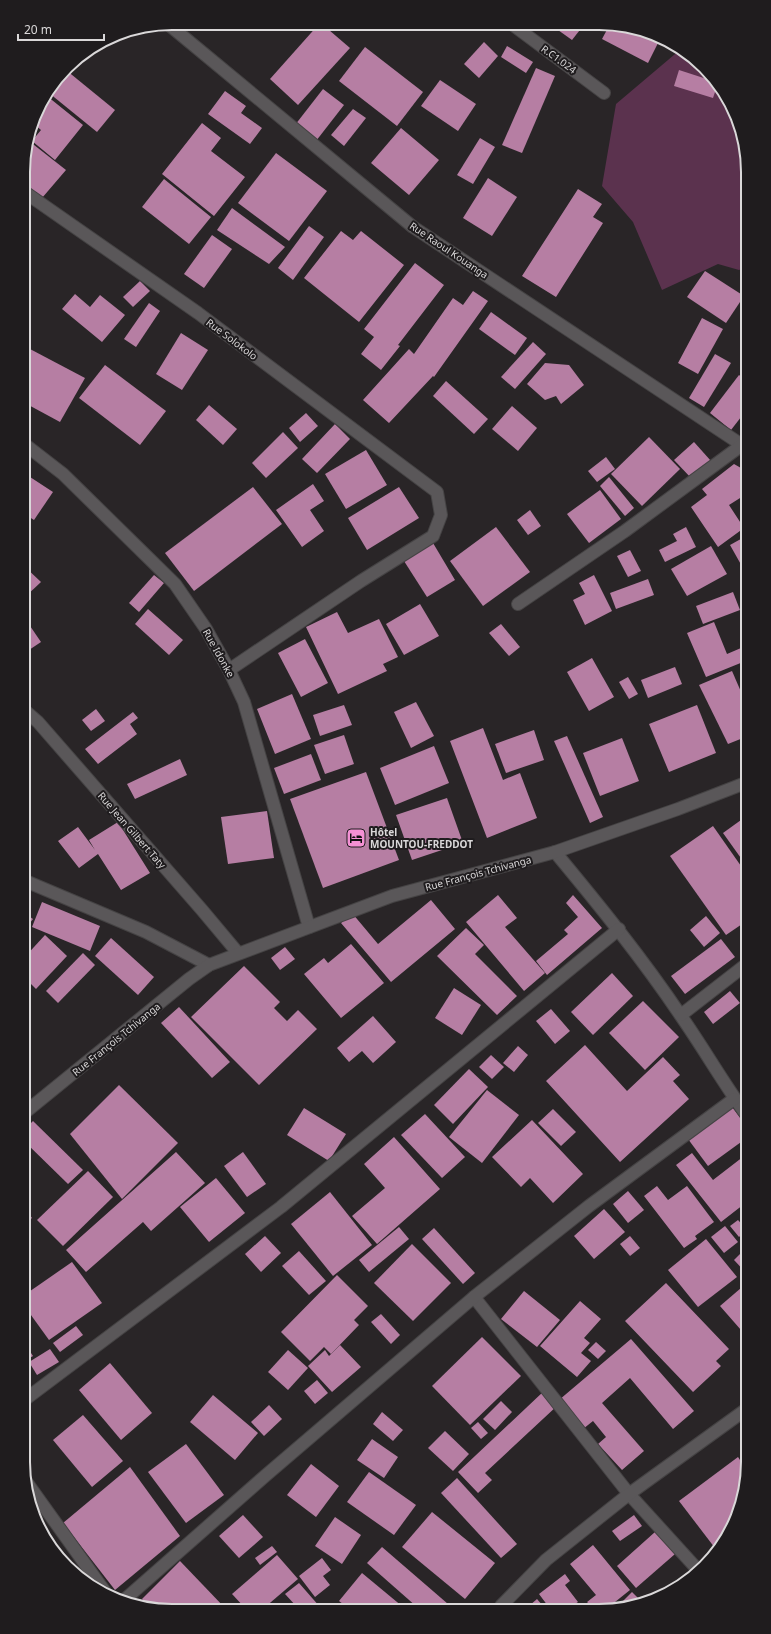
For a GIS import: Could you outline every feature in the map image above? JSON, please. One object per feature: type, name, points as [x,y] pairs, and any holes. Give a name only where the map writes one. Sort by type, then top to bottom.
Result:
[{"type":"street","name":"Rue Raoul Kouanga","points":[[175,30],[414,226],[741,446]]},
{"type":"street","name":"R.C1.024","points":[[520,30],[604,92]]},
{"type":"street","name":"Rue Solokolo","points":[[30,196],[198,313],[437,492],[441,515],[433,536],[362,581],[229,670]]},
{"type":"street","name":"Rue Idonke","points":[[30,448],[63,474],[175,584],[206,629],[229,670],[244,702],[309,927]]},
{"type":"street","points":[[518,604],[741,452]]},
{"type":"street","name":"Rue Jean Gilbert Taty","points":[[30,715],[38,722],[238,953]]},
{"type":"street","name":"Rue François Tchivanga","points":[[30,1108],[189,979],[209,965],[392,896],[555,852],[678,809],[741,785]]},
{"type":"street","points":[[555,852],[619,929],[681,1015],[741,1108]]},
{"type":"street","points":[[30,883],[146,932],[209,965]]},
{"type":"street","points":[[30,1396],[282,1207],[619,929]]},
{"type":"street","points":[[681,1015],[741,968]]},
{"type":"street","points":[[129,1597],[265,1476],[474,1297],[589,1206],[734,1099]]},
{"type":"street","points":[[474,1297],[629,1494],[695,1567]]},
{"type":"street","points":[[503,1604],[546,1560],[629,1494],[741,1413]]},
{"type":"street","points":[[33,1492],[99,1584]]},
{"type":"shaded area","points":[[676,53],[693,65],[706,78],[726,109],[736,135],[740,154],[741,269],[739,270],[718,264],[662,290],[633,222],[602,186],[616,104]]},
{"type":"building","points":[[314,30],[329,30],[350,48],[298,105],[270,79]]},
{"type":"building","points":[[558,30],[580,30],[572,40]]},
{"type":"building","points":[[608,30],[636,35],[658,43],[648,63],[602,39]]},
{"type":"building","points":[[484,42],[498,56],[479,78],[464,64]]},
{"type":"building","points":[[507,46],[533,62],[526,73],[501,57]]},
{"type":"building","points":[[365,47],[423,92],[397,126],[339,81]]},
{"type":"building","points":[[536,68],[555,76],[522,153],[502,145]]},
{"type":"building","points":[[679,70],[707,79],[715,91],[713,98],[674,86]]},
{"type":"building","points":[[70,73],[115,110],[97,132],[52,96],[65,78]]},
{"type":"building","points":[[440,80],[476,104],[458,131],[421,106]]},
{"type":"building","points":[[323,89],[344,105],[316,141],[295,125]]},
{"type":"building","points":[[225,91],[246,106],[241,113],[262,128],[250,144],[208,114]]},
{"type":"building","points":[[50,99],[83,125],[55,160],[33,142],[34,138],[41,130],[38,127]]},
{"type":"building","points":[[353,109],[366,118],[344,146],[331,135]]},
{"type":"building","points":[[202,123],[221,138],[211,151],[245,177],[214,216],[162,174]]},
{"type":"building","points":[[401,128],[439,160],[409,195],[371,163]]},
{"type":"building","points":[[480,138],[495,147],[473,184],[457,175]]},
{"type":"building","points":[[33,144],[66,170],[42,198],[30,188],[30,163]]},
{"type":"building","points":[[276,153],[327,191],[289,241],[238,203]]},
{"type":"building","points":[[488,178],[517,197],[492,236],[463,218]]},
{"type":"building","points":[[164,179],[211,217],[189,244],[142,207]]},
{"type":"building","points":[[578,189],[602,204],[593,217],[603,223],[556,297],[522,276]]},
{"type":"building","points":[[232,208],[285,247],[269,264],[217,230]]},
{"type":"building","points":[[309,226],[324,237],[293,280],[278,268]]},
{"type":"building","points":[[341,231],[353,240],[361,231],[404,265],[359,322],[304,278]]},
{"type":"building","points":[[212,235],[232,249],[204,288],[184,274]]},
{"type":"building","points":[[415,263],[444,285],[398,345],[400,346],[381,370],[361,354],[374,337],[364,329]]},
{"type":"building","points":[[705,271],[741,294],[741,300],[726,323],[687,297]]},
{"type":"building","points":[[140,281],[150,291],[133,307],[123,297]]},
{"type":"building","points":[[473,291],[488,301],[434,377],[433,376],[389,423],[363,400],[409,349],[414,354],[453,298],[463,305]]},
{"type":"building","points":[[75,294],[90,307],[100,295],[125,315],[102,342],[62,309]]},
{"type":"building","points":[[149,303],[160,311],[136,347],[124,339]]},
{"type":"building","points":[[491,312],[527,338],[515,355],[479,329]]},
{"type":"building","points":[[702,318],[723,329],[698,374],[678,363]]},
{"type":"building","points":[[181,333],[208,350],[182,390],[156,374]]},
{"type":"building","points":[[533,342],[546,354],[515,389],[501,377]]},
{"type":"building","points":[[30,349],[85,378],[60,422],[30,406]]},
{"type":"building","points":[[715,354],[731,363],[704,407],[689,398]]},
{"type":"building","points":[[545,363],[569,365],[584,385],[561,404],[556,396],[545,400],[527,384]]},
{"type":"building","points":[[105,365],[166,411],[140,445],[79,398]]},
{"type":"building","points":[[739,375],[741,377],[741,417],[731,430],[710,413]]},
{"type":"building","points":[[446,381],[488,419],[474,434],[433,396]]},
{"type":"building","points":[[209,405],[237,429],[223,445],[196,420]]},
{"type":"building","points":[[512,406],[537,428],[518,451],[492,429]]},
{"type":"building","points":[[306,413],[318,426],[300,442],[289,428]]},
{"type":"building","points":[[335,424],[350,439],[317,473],[302,459]]},
{"type":"building","points":[[283,432],[298,448],[266,478],[252,463]]},
{"type":"building","points":[[649,437],[680,469],[642,506],[611,474]]},
{"type":"building","points":[[694,442],[711,461],[692,479],[674,460]]},
{"type":"building","points":[[366,450],[387,485],[346,509],[325,474]]},
{"type":"building","points":[[606,457],[615,469],[597,482],[588,471]]},
{"type":"building","points":[[734,464],[741,468],[741,497],[729,505],[741,523],[741,530],[718,547],[691,507],[707,495],[702,489]]},
{"type":"building","points":[[30,477],[53,492],[34,520],[30,517]]},
{"type":"building","points":[[609,477],[634,508],[625,516],[600,486]]},
{"type":"building","points":[[313,484],[324,501],[310,510],[324,531],[302,547],[276,510]]},
{"type":"building","points":[[253,487],[282,524],[194,591],[165,553]]},
{"type":"building","points":[[399,487],[419,518],[367,550],[348,518]]},
{"type":"building","points":[[600,490],[621,519],[589,543],[567,514]]},
{"type":"building","points":[[530,510],[541,526],[528,535],[517,520]]},
{"type":"building","points":[[496,527],[530,572],[483,606],[450,561]]},
{"type":"building","points":[[686,527],[696,547],[665,562],[659,550],[677,541],[673,534]]},
{"type":"building","points":[[741,539],[741,565],[730,545]]},
{"type":"building","points":[[433,543],[455,580],[427,597],[404,561]]},
{"type":"building","points":[[711,546],[727,574],[687,596],[671,569]]},
{"type":"building","points":[[630,550],[641,571],[628,577],[617,556]]},
{"type":"building","points":[[30,572],[41,582],[30,592]]},
{"type":"building","points":[[154,575],[164,583],[139,612],[129,603]]},
{"type":"building","points":[[594,575],[612,611],[585,625],[573,600],[585,594],[579,583]]},
{"type":"building","points":[[648,579],[654,595],[616,609],[610,593]]},
{"type":"building","points":[[733,592],[740,610],[703,624],[696,606]]},
{"type":"building","points":[[420,604],[439,636],[404,655],[386,624]]},
{"type":"building","points":[[148,609],[183,640],[169,655],[135,624]]},
{"type":"building","points":[[337,612],[348,633],[379,619],[398,657],[383,664],[387,671],[338,694],[306,627]]},
{"type":"building","points":[[714,622],[727,654],[741,648],[741,663],[706,677],[687,633]]},
{"type":"building","points":[[501,624],[520,647],[509,656],[489,633]]},
{"type":"building","points":[[30,626],[41,642],[30,649]]},
{"type":"building","points":[[305,639],[328,683],[301,697],[278,653]]},
{"type":"building","points":[[592,658],[614,697],[589,711],[567,672]]},
{"type":"building","points":[[675,667],[682,684],[648,698],[641,680]]},
{"type":"building","points":[[732,671],[741,692],[741,739],[728,744],[699,685]]},
{"type":"building","points":[[628,677],[638,694],[629,699],[619,682]]},
{"type":"building","points":[[292,694],[311,739],[275,754],[257,709]]},
{"type":"building","points":[[416,702],[434,736],[411,748],[394,712]]},
{"type":"building","points":[[344,705],[352,725],[320,736],[313,715]]},
{"type":"building","points":[[697,705],[716,753],[669,772],[649,724]]},
{"type":"building","points":[[96,709],[105,721],[91,731],[82,720]]},
{"type":"building","points":[[133,712],[138,718],[130,724],[137,734],[98,764],[85,749]]},
{"type":"building","points":[[483,728],[503,780],[520,773],[537,818],[487,838],[450,741]]},
{"type":"building","points":[[534,730],[544,760],[506,773],[495,744]]},
{"type":"building","points":[[344,735],[354,764],[325,774],[314,745]]},
{"type":"building","points":[[567,736],[603,817],[590,823],[554,741]]},
{"type":"building","points":[[622,738],[639,781],[600,796],[583,753]]},
{"type":"building","points":[[434,746],[449,783],[395,805],[380,768]]},
{"type":"building","points":[[311,754],[321,780],[284,794],[274,768]]},
{"type":"building","points":[[180,759],[187,775],[135,799],[127,784]]},
{"type":"building","points":[[366,772],[399,860],[323,888],[290,799]]},
{"type":"building","points":[[447,798],[463,843],[412,860],[396,815]]},
{"type":"building","points":[[267,811],[274,858],[228,864],[221,817]]},
{"type":"building","points":[[741,820],[741,858],[723,833]]},
{"type":"building","points":[[118,822],[150,873],[121,890],[98,854],[79,868],[58,841],[78,827],[95,850],[89,840]]},
{"type":"building","points":[[713,826],[741,866],[741,925],[726,935],[670,856]]},
{"type":"building","points":[[498,895],[517,918],[505,927],[545,973],[524,991],[466,922]]},
{"type":"building","points":[[573,895],[602,928],[547,975],[536,961],[568,934],[564,930],[578,917],[566,903]]},
{"type":"building","points":[[431,900],[455,929],[391,982],[341,923],[352,913],[378,944]]},
{"type":"building","points":[[42,902],[100,926],[90,951],[32,927]]},
{"type":"building","points":[[706,916],[720,933],[704,947],[690,930]]},
{"type":"building","points":[[466,928],[484,945],[475,954],[517,996],[497,1015],[437,956]]},
{"type":"building","points":[[45,935],[67,956],[36,989],[30,983],[30,951]]},
{"type":"building","points":[[111,938],[154,977],[138,995],[95,956]]},
{"type":"building","points":[[721,939],[735,957],[685,994],[671,976]]},
{"type":"building","points":[[351,944],[384,983],[341,1018],[304,974],[324,958],[328,963]]},
{"type":"building","points":[[285,947],[295,959],[280,970],[271,958]]},
{"type":"building","points":[[83,953],[95,965],[58,1003],[46,991]]},
{"type":"building","points":[[244,966],[280,1002],[274,1008],[287,1021],[298,1010],[317,1029],[259,1085],[191,1017]]},
{"type":"building","points":[[612,973],[633,996],[593,1035],[571,1012]]},
{"type":"building","points":[[454,988],[481,1005],[462,1035],[435,1018]]},
{"type":"building","points":[[730,991],[740,1003],[713,1024],[704,1012]]},
{"type":"building","points":[[643,1001],[679,1037],[645,1070],[609,1033]]},
{"type":"building","points":[[179,1007],[230,1062],[212,1078],[161,1023]]},
{"type":"building","points":[[551,1009],[570,1031],[555,1044],[536,1021]]},
{"type":"building","points":[[373,1016],[396,1042],[373,1063],[362,1051],[349,1062],[337,1048]]},
{"type":"building","points":[[585,1045],[627,1091],[663,1057],[680,1075],[673,1081],[689,1099],[620,1162],[546,1081]]},
{"type":"building","points":[[518,1046],[528,1055],[514,1072],[503,1063]]},
{"type":"building","points":[[491,1055],[504,1067],[492,1079],[479,1067]]},
{"type":"building","points":[[469,1069],[488,1087],[453,1124],[434,1105]]},
{"type":"building","points":[[119,1085],[178,1143],[122,1199],[70,1134]]},
{"type":"building","points":[[487,1090],[519,1115],[482,1163],[449,1137]]},
{"type":"building","points":[[732,1107],[741,1119],[741,1142],[708,1166],[688,1139]]},
{"type":"building","points":[[304,1108],[346,1134],[329,1161],[287,1135]]},
{"type":"building","points":[[553,1109],[576,1132],[561,1146],[538,1123]]},
{"type":"building","points":[[425,1114],[465,1157],[442,1178],[401,1135]]},
{"type":"building","points":[[532,1120],[583,1174],[553,1203],[530,1178],[521,1187],[492,1157]]},
{"type":"building","points":[[33,1121],[83,1170],[68,1184],[30,1147],[30,1124]]},
{"type":"building","points":[[394,1137],[440,1189],[377,1244],[352,1216],[385,1188],[364,1164]]},
{"type":"building","points":[[176,1152],[205,1183],[151,1231],[143,1222],[86,1272],[66,1250]]},
{"type":"building","points":[[243,1152],[266,1184],[247,1197],[224,1166]]},
{"type":"building","points":[[692,1153],[713,1180],[741,1158],[741,1206],[721,1222],[676,1165]]},
{"type":"building","points":[[88,1171],[113,1197],[63,1246],[37,1220]]},
{"type":"building","points":[[216,1178],[245,1213],[209,1242],[180,1207]]},
{"type":"building","points":[[657,1186],[668,1200],[687,1186],[714,1222],[695,1236],[697,1239],[684,1248],[644,1196]]},
{"type":"building","points":[[628,1191],[644,1210],[628,1223],[613,1204]]},
{"type":"building","points":[[330,1192],[372,1245],[333,1276],[291,1224]]},
{"type":"building","points":[[604,1209],[625,1232],[594,1259],[574,1236]]},
{"type":"building","points":[[738,1220],[741,1223],[741,1235],[739,1237],[730,1226]]},
{"type":"building","points":[[725,1226],[738,1242],[724,1253],[711,1237]]},
{"type":"building","points":[[399,1227],[409,1239],[369,1272],[359,1260]]},
{"type":"building","points":[[434,1228],[475,1273],[463,1284],[422,1239]]},
{"type":"building","points":[[265,1236],[281,1253],[261,1272],[245,1254]]},
{"type":"building","points":[[630,1236],[640,1248],[630,1256],[620,1244]]},
{"type":"building","points":[[706,1239],[737,1277],[698,1307],[668,1270]]},
{"type":"building","points":[[412,1244],[451,1283],[413,1321],[374,1283]]},
{"type":"building","points":[[299,1251],[326,1281],[309,1295],[282,1266]]},
{"type":"building","points":[[741,1253],[741,1268],[734,1260]]},
{"type":"building","points":[[72,1262],[102,1303],[49,1340],[30,1314],[30,1291]]},
{"type":"building","points":[[337,1275],[368,1306],[354,1320],[359,1325],[331,1354],[324,1347],[310,1361],[281,1332]]},
{"type":"building","points":[[666,1283],[729,1349],[716,1361],[721,1366],[693,1392],[625,1321]]},
{"type":"building","points":[[741,1288],[741,1330],[720,1306]]},
{"type":"building","points":[[524,1291],[560,1320],[537,1347],[501,1319]]},
{"type":"building","points":[[580,1301],[601,1319],[584,1338],[590,1343],[581,1353],[591,1361],[577,1377],[540,1346]]},
{"type":"building","points":[[381,1314],[400,1335],[391,1344],[371,1322]]},
{"type":"building","points":[[76,1326],[83,1335],[60,1352],[53,1343]]},
{"type":"building","points":[[482,1337],[521,1376],[470,1425],[432,1386]]},
{"type":"building","points":[[631,1339],[694,1411],[673,1429],[630,1378],[602,1403],[644,1451],[622,1470],[598,1444],[606,1437],[593,1421],[583,1429],[559,1400]]},
{"type":"building","points":[[596,1342],[606,1351],[598,1359],[588,1350]]},
{"type":"building","points":[[340,1345],[361,1367],[332,1392],[308,1366],[325,1350],[329,1356]]},
{"type":"building","points":[[50,1349],[59,1362],[37,1375],[30,1361]]},
{"type":"building","points":[[288,1350],[308,1368],[288,1390],[268,1372]]},
{"type":"building","points":[[110,1363],[152,1413],[121,1440],[79,1390]]},
{"type":"building","points":[[317,1380],[328,1393],[315,1404],[304,1391]]},
{"type":"building","points":[[544,1391],[558,1405],[485,1473],[492,1480],[478,1493],[458,1472]]},
{"type":"building","points":[[213,1395],[258,1433],[235,1460],[190,1422]]},
{"type":"building","points":[[501,1401],[512,1412],[495,1430],[483,1419]]},
{"type":"building","points":[[269,1405],[282,1419],[264,1436],[251,1422]]},
{"type":"building","points":[[382,1412],[403,1430],[393,1441],[373,1424]]},
{"type":"building","points":[[83,1415],[123,1461],[92,1487],[53,1440]]},
{"type":"building","points":[[478,1422],[488,1433],[481,1439],[471,1428]]},
{"type":"building","points":[[445,1431],[469,1454],[453,1471],[428,1448]]},
{"type":"building","points":[[372,1439],[398,1457],[384,1478],[357,1460]]},
{"type":"building","points":[[186,1444],[224,1495],[186,1523],[148,1472]]},
{"type":"building","points":[[738,1457],[741,1462],[741,1471],[736,1499],[726,1525],[713,1546],[679,1501]]},
{"type":"building","points":[[311,1464],[339,1486],[316,1517],[287,1495]]},
{"type":"building","points":[[130,1467],[180,1536],[115,1590],[63,1523]]},
{"type":"building","points":[[369,1472],[416,1505],[394,1535],[347,1502]]},
{"type":"building","points":[[457,1478],[517,1544],[501,1558],[441,1493]]},
{"type":"building","points":[[432,1512],[495,1563],[465,1599],[402,1547]]},
{"type":"building","points":[[243,1515],[263,1537],[239,1558],[219,1536]]},
{"type":"building","points":[[634,1515],[642,1526],[620,1541],[612,1531]]},
{"type":"building","points":[[335,1517],[361,1535],[342,1564],[315,1546]]},
{"type":"building","points":[[655,1532],[675,1554],[636,1588],[617,1566]]},
{"type":"building","points":[[593,1545],[630,1590],[613,1603],[589,1604],[587,1602],[596,1595],[570,1564]]},
{"type":"building","points":[[272,1546],[277,1552],[260,1565],[255,1558]]},
{"type":"building","points":[[382,1547],[448,1604],[414,1604],[367,1563]]},
{"type":"building","points":[[277,1555],[298,1579],[269,1604],[241,1604],[232,1594]]},
{"type":"building","points":[[322,1558],[331,1570],[323,1576],[330,1585],[315,1597],[299,1576]]},
{"type":"building","points":[[180,1561],[221,1604],[163,1604],[144,1601],[142,1599]]},
{"type":"building","points":[[362,1573],[399,1604],[343,1604],[339,1601]]},
{"type":"building","points":[[565,1574],[570,1581],[565,1585],[578,1602],[575,1604],[546,1604],[539,1594]]},
{"type":"building","points":[[299,1583],[317,1604],[294,1604],[285,1594]]},
{"type":"building","points":[[632,1592],[638,1598],[636,1599],[622,1602]]},
{"type":"building","points":[[537,1599],[541,1604],[531,1604]]},
{"type":"place","name":"Hôtel MOUNTOU-FREDDOT","points":[[356,838]]}]
